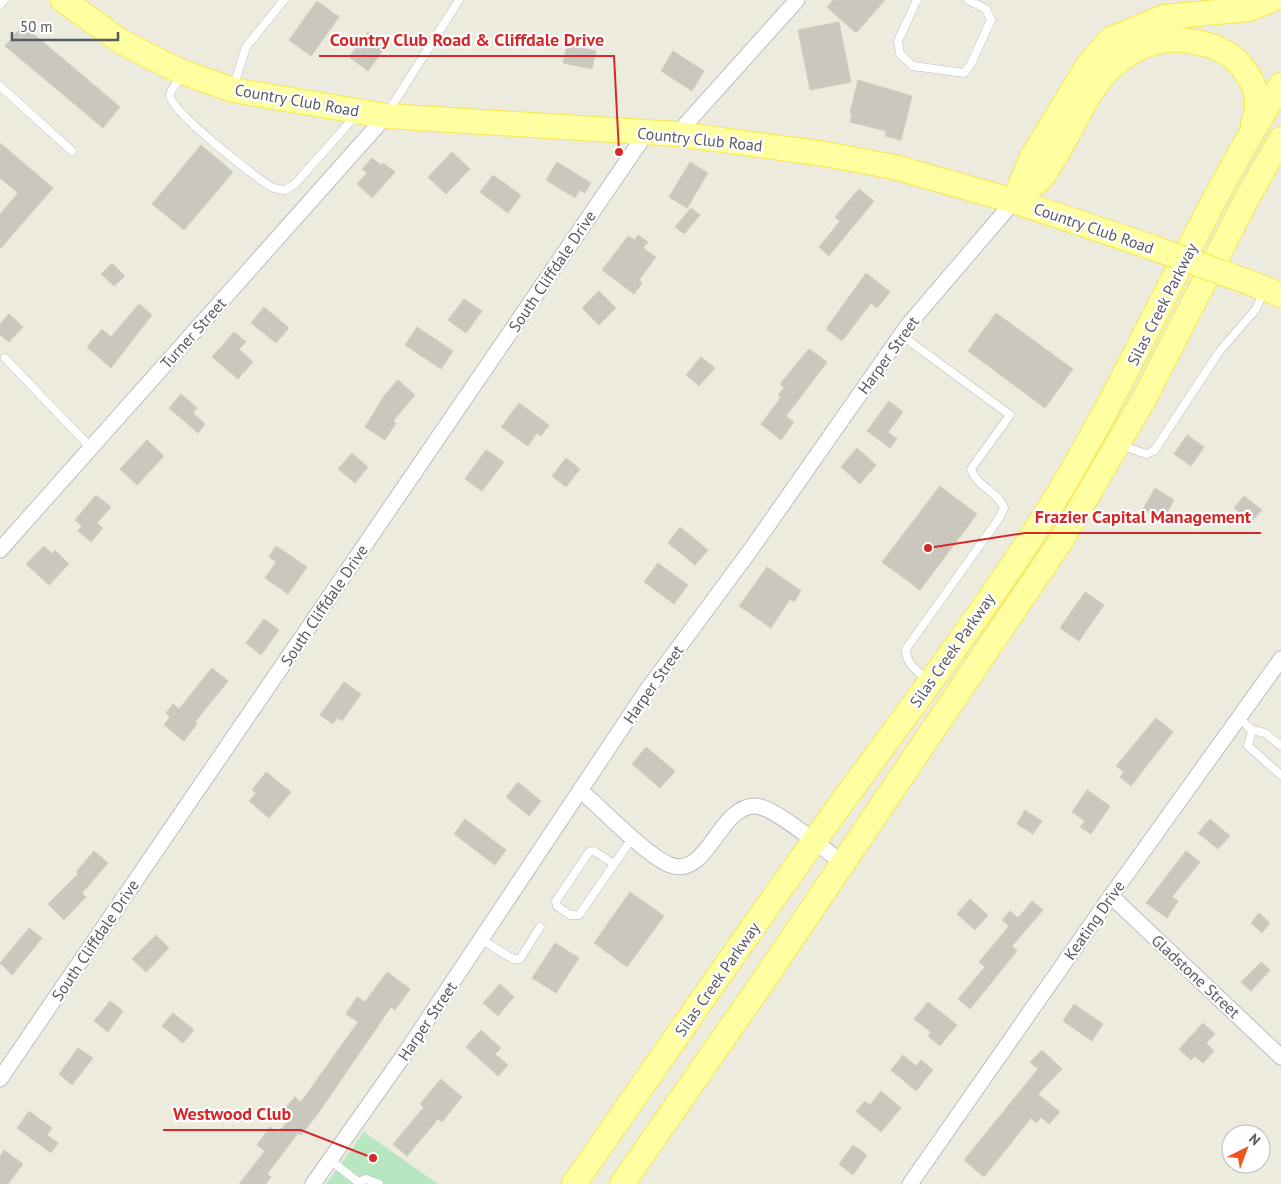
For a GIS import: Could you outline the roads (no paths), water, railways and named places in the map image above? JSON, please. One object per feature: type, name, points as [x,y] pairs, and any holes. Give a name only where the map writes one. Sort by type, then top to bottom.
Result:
[{"type":"main road","name":"Country Club Road","points":[[62,0],[122,42],[186,73],[233,90],[386,116],[676,134],[825,154],[886,165],[1014,200],[1264,288]]},
{"type":"main road","points":[[1014,200],[1032,157],[1089,64],[1111,39],[1164,17],[1249,8],[1271,0]]},
{"type":"main road","points":[[1014,200],[1040,178],[1061,146],[1096,83],[1125,56],[1154,42],[1167,40],[1200,42],[1219,49],[1240,64],[1248,75],[1258,99],[1257,112],[1248,136]]},
{"type":"main road","name":"Silas Creek Parkway","points":[[574,1184],[813,843],[931,682],[1036,529],[1088,446],[1248,136],[1281,85]]},
{"type":"main road","name":"Silas Creek Parkway","points":[[622,1184],[1062,540],[1119,444],[1247,198],[1281,139]]},
{"type":"street","points":[[676,134],[797,0]]},
{"type":"street","name":"Turner Street","points":[[0,550],[386,116]]},
{"type":"street","name":"South Cliffdale Drive","points":[[0,1079],[647,132]]},
{"type":"street","name":"Harper Street","points":[[313,1184],[482,940],[647,690],[752,548],[901,335],[1014,200]]},
{"type":"street","name":"Keating Drive","points":[[910,1184],[1111,896],[1281,659]]},
{"type":"street","points":[[580,790],[657,858],[671,866],[684,866],[694,862],[705,852],[729,818],[741,810],[754,806],[769,809],[785,819],[813,843],[843,863]]},
{"type":"street","name":"Gladstone Street","points":[[1111,896],[1281,1057]]},
{"type":"lane","points":[[0,5],[4,0]]},
{"type":"lane","points":[[233,90],[246,47],[284,0]]},
{"type":"lane","points":[[386,116],[459,0]]},
{"type":"lane","points":[[917,0],[898,40],[900,54],[913,66],[964,74],[971,64],[991,20],[986,8],[968,0]]},
{"type":"lane","points":[[186,73],[170,92],[171,99],[191,124],[273,188],[285,190],[295,184],[359,111]]},
{"type":"lane","points":[[0,86],[72,151]]},
{"type":"lane","points":[[1119,444],[1146,454],[1154,451],[1214,359],[1256,309],[1264,288]]},
{"type":"lane","points":[[901,335],[1010,415],[971,469],[974,479],[1002,501],[1004,508],[906,649],[906,656],[913,668],[931,682]]},
{"type":"lane","points":[[5,358],[91,448]]},
{"type":"lane","points":[[1238,718],[1252,730],[1265,733],[1281,746]]},
{"type":"lane","points":[[1252,730],[1248,746],[1281,775]]},
{"type":"lane","points":[[614,864],[594,852],[589,852],[556,901],[557,906],[570,915],[579,915],[614,864],[632,837]]},
{"type":"lane","points":[[482,940],[513,959],[520,959],[540,927]]},
{"type":"lane","points":[[330,1160],[358,1182],[366,1179],[379,1184]]},
{"type":"place","name":"Country Club Road & Cliffdale Drive","points":[[619,152]]},
{"type":"place","name":"Frazier Capital Management","points":[[928,548]]},
{"type":"place","name":"Westwood Club","points":[[373,1158]]}]
